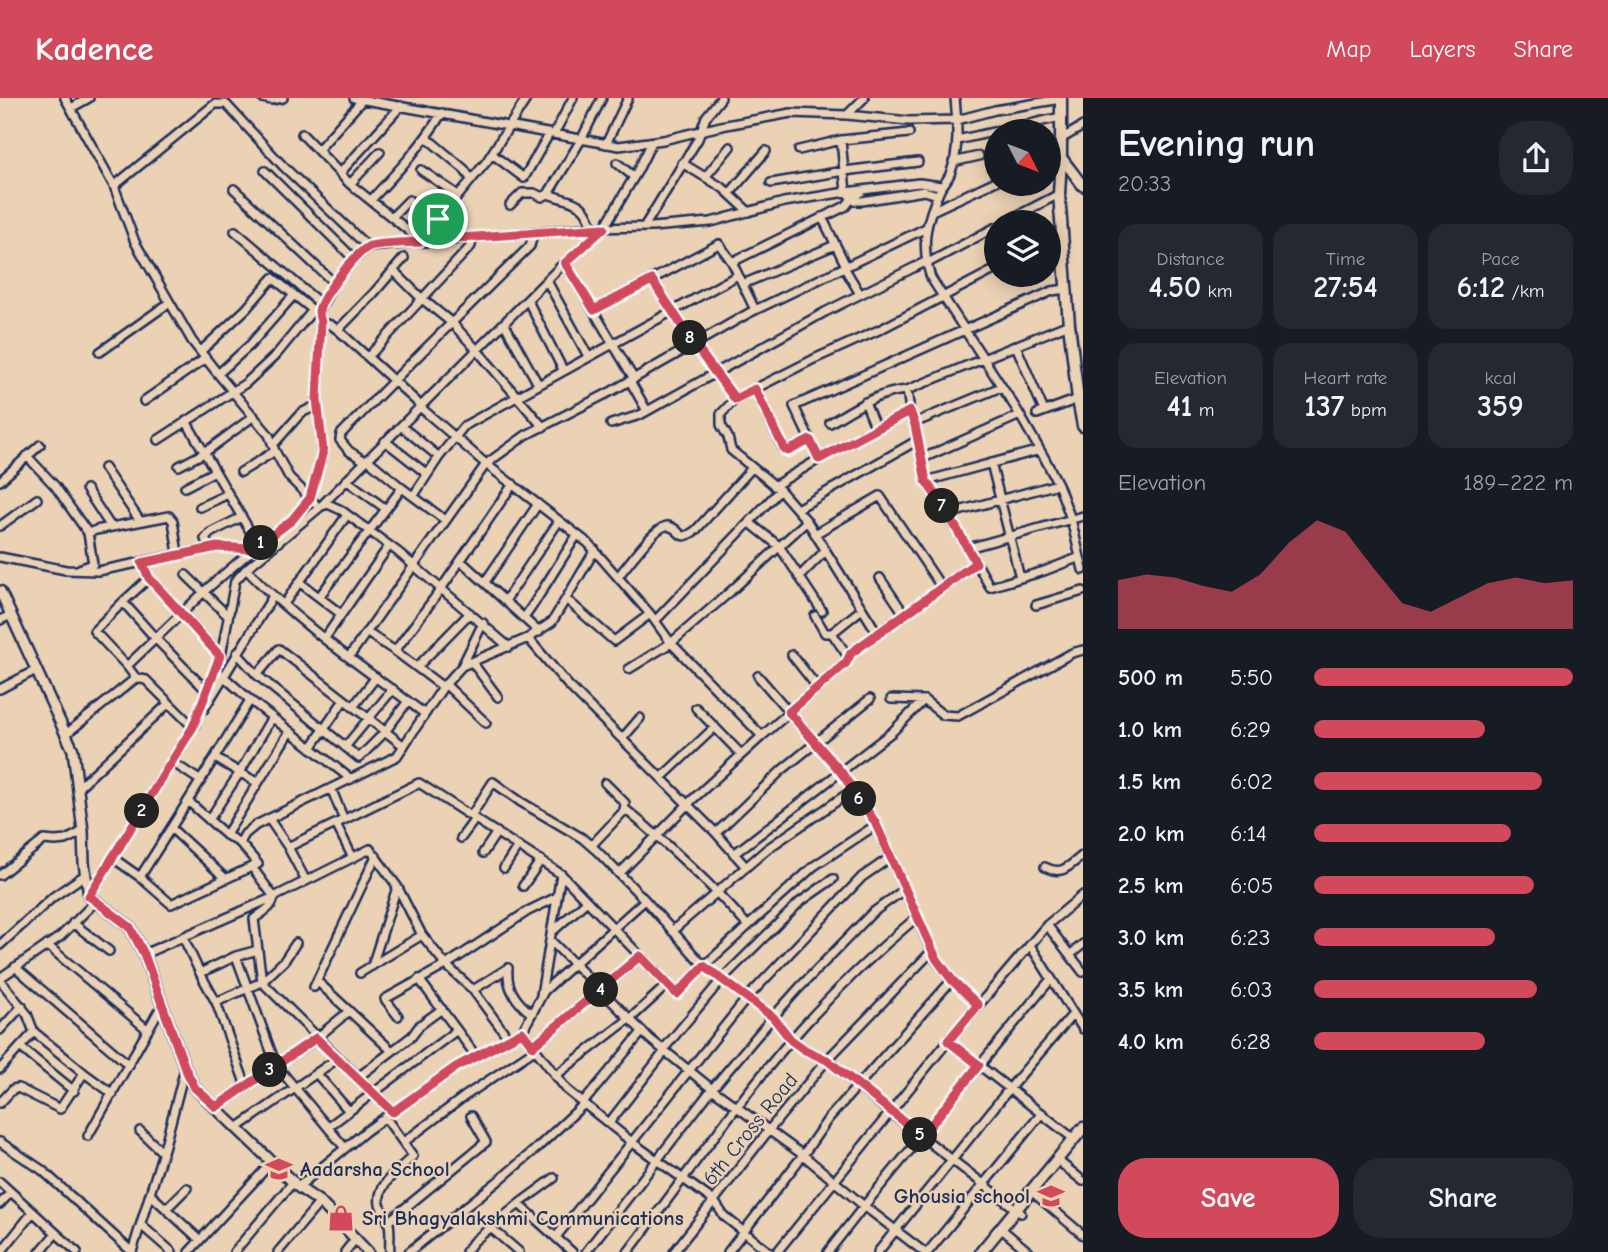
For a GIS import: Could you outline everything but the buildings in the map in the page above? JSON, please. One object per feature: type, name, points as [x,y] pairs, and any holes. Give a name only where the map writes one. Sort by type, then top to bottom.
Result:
[{"type":"main road","points":[[1061,99],[1061,117]]},
{"type":"main road","points":[[1059,196],[1069,324],[1083,426]]},
{"type":"main road","points":[[989,1252],[1018,1211],[1036,1195],[1062,1164],[1083,1128]]},
{"type":"main road","points":[[981,1252],[1079,1138]]},
{"type":"street","points":[[65,98],[114,186],[135,242],[192,341],[270,435],[289,477],[319,508]]},
{"type":"street","points":[[71,108],[89,98]]},
{"type":"street","points":[[262,98],[283,98]]},
{"type":"street","points":[[354,98],[619,146],[652,142],[791,113],[909,121],[957,120],[1028,103],[1061,99]]},
{"type":"street","points":[[419,242],[492,154],[527,98]]},
{"type":"street","points":[[492,154],[524,178],[573,98]]},
{"type":"street","points":[[510,205],[522,192],[542,197],[548,194],[602,98]]},
{"type":"street","points":[[606,144],[628,98]]},
{"type":"street","points":[[644,227],[698,139],[706,117],[721,98]]},
{"type":"street","points":[[847,115],[864,98]]},
{"type":"street","points":[[955,98],[957,139],[953,162],[950,175],[942,186],[926,228],[926,263],[931,278],[1020,415],[1058,484],[1071,519],[1083,570]]},
{"type":"street","points":[[318,149],[363,99]]},
{"type":"street","points":[[114,186],[215,104],[226,104],[283,166],[368,247]]},
{"type":"street","points":[[340,173],[401,106]]},
{"type":"street","points":[[371,201],[427,138],[442,113]]},
{"type":"street","points":[[957,139],[1061,117]]},
{"type":"street","points":[[1061,139],[1083,126]]},
{"type":"street","points":[[799,150],[841,141],[909,133]]},
{"type":"street","points":[[302,134],[350,184],[416,236],[419,242]]},
{"type":"street","points":[[427,138],[464,169],[471,179]]},
{"type":"street","points":[[732,262],[846,206],[849,195],[841,141]]},
{"type":"street","points":[[193,727],[220,656],[235,581],[319,508],[565,263],[604,228],[652,142]]},
{"type":"street","points":[[706,176],[730,147]]},
{"type":"street","points":[[730,193],[766,151]]},
{"type":"street","points":[[350,184],[380,152]]},
{"type":"street","points":[[953,162],[979,156]]},
{"type":"street","points":[[1061,159],[1083,186]]},
{"type":"street","points":[[771,183],[918,162]]},
{"type":"street","points":[[617,163],[634,177]]},
{"type":"street","points":[[682,163],[730,193],[749,212]]},
{"type":"street","points":[[421,170],[458,195]]},
{"type":"street","points":[[265,171],[354,259]]},
{"type":"street","points":[[158,440],[234,392],[267,365],[318,309],[334,283],[354,259],[368,247],[534,232],[711,222],[784,202],[849,195],[864,190],[919,183],[942,186]]},
{"type":"street","points":[[932,211],[984,187]]},
{"type":"street","points":[[234,189],[334,283]]},
{"type":"street","points":[[849,195],[855,201],[923,191],[938,195]]},
{"type":"street","points":[[548,194],[566,199],[582,208],[594,228]]},
{"type":"street","points":[[1028,210],[1055,196]]},
{"type":"street","points":[[393,217],[409,200]]},
{"type":"street","points":[[822,217],[860,294]]},
{"type":"street","points":[[438,219],[461,238]]},
{"type":"street","points":[[349,657],[486,464],[526,435],[632,380],[755,310],[926,228]]},
{"type":"street","points":[[127,666],[204,593],[256,547],[292,520],[310,498],[323,451],[318,405],[321,322],[318,309],[235,231]]},
{"type":"street","points":[[445,520],[366,460],[349,451],[340,436],[530,246],[534,232]]},
{"type":"street","points":[[611,424],[640,415],[825,312],[984,233]]},
{"type":"street","points":[[368,357],[471,246],[472,237]]},
{"type":"street","points":[[594,310],[719,244],[732,262],[755,310]]},
{"type":"street","points":[[743,284],[835,245]]},
{"type":"street","points":[[338,330],[404,258]]},
{"type":"street","points":[[565,263],[613,343],[647,411]]},
{"type":"street","points":[[393,270],[421,298],[452,323],[543,427]]},
{"type":"street","points":[[414,495],[464,426],[738,275]]},
{"type":"street","points":[[878,634],[807,521],[777,488],[731,450],[721,425],[721,414],[735,399],[881,329],[984,275]]},
{"type":"street","points":[[144,401],[174,381],[203,355],[273,278],[318,309]]},
{"type":"street","points":[[652,280],[694,344],[735,399]]},
{"type":"street","points":[[547,281],[588,356]]},
{"type":"street","points":[[819,459],[794,406],[1052,290],[1066,289]]},
{"type":"street","points":[[218,374],[250,345],[294,295]]},
{"type":"street","points":[[528,300],[564,370]]},
{"type":"street","points":[[100,352],[169,303]]},
{"type":"street","points":[[321,322],[338,330],[486,464],[595,550],[671,643],[762,736]]},
{"type":"street","points":[[504,323],[538,384]]},
{"type":"street","points":[[830,423],[865,402],[894,391],[906,390],[1069,324]]},
{"type":"street","points":[[1016,346],[1040,413],[1080,395]]},
{"type":"street","points":[[914,423],[1001,387]]},
{"type":"street","points":[[755,389],[785,450],[810,440]]},
{"type":"street","points":[[906,390],[926,481],[990,587],[1080,557]]},
{"type":"street","points":[[865,402],[876,429]]},
{"type":"street","points":[[241,472],[274,448],[302,413],[318,405]]},
{"type":"street","points":[[566,599],[614,641],[652,617],[750,523],[777,488],[819,459],[910,411]]},
{"type":"street","points":[[921,458],[1020,415]]},
{"type":"street","points":[[179,466],[204,453],[254,416]]},
{"type":"street","points":[[186,421],[242,517],[256,547]]},
{"type":"street","points":[[401,426],[439,457]]},
{"type":"street","points":[[797,509],[918,440]]},
{"type":"street","points":[[385,441],[427,474]]},
{"type":"street","points":[[0,481],[40,445]]},
{"type":"street","points":[[926,481],[1040,450]]},
{"type":"street","points":[[27,456],[55,486],[88,533],[93,564],[75,570]]},
{"type":"street","points":[[991,463],[1020,578]]},
{"type":"street","points":[[104,468],[140,522]]},
{"type":"street","points":[[618,577],[655,532],[664,526],[684,537],[696,530],[752,468]]},
{"type":"street","points":[[185,487],[215,471]]},
{"type":"street","points":[[346,480],[386,509]]},
{"type":"street","points":[[395,651],[513,484]]},
{"type":"street","points":[[948,514],[1058,484]]},
{"type":"street","points":[[319,597],[402,488]]},
{"type":"street","points":[[86,489],[111,527]]},
{"type":"street","points":[[200,507],[228,494]]},
{"type":"street","points":[[815,534],[880,496],[942,588]]},
{"type":"street","points":[[0,526],[37,499]]},
{"type":"street","points":[[319,508],[328,504],[341,510],[389,546],[509,647]]},
{"type":"street","points":[[485,582],[538,504]]},
{"type":"street","points":[[284,604],[347,515]]},
{"type":"street","points":[[88,533],[169,516],[173,521],[178,554]]},
{"type":"street","points":[[968,548],[1083,516]]},
{"type":"street","points":[[210,548],[205,539],[210,533],[242,517]]},
{"type":"street","points":[[505,601],[559,521]]},
{"type":"street","points":[[629,669],[671,643],[807,521]]},
{"type":"street","points":[[750,523],[779,546],[822,611]]},
{"type":"street","points":[[524,618],[577,535]]},
{"type":"street","points":[[325,638],[389,546]]},
{"type":"street","points":[[0,557],[75,570],[98,570],[210,548],[256,547]]},
{"type":"street","points":[[462,666],[528,638],[552,622],[595,550]]},
{"type":"street","points":[[799,577],[825,551]]},
{"type":"street","points":[[461,561],[539,632]]},
{"type":"street","points":[[142,563],[149,578],[220,656]]},
{"type":"street","points":[[619,874],[687,804],[846,663],[851,653],[976,563]]},
{"type":"street","points":[[246,569],[273,596],[425,714]]},
{"type":"street","points":[[186,575],[228,616]]},
{"type":"street","points":[[149,578],[94,630],[136,678],[146,680],[193,727]]},
{"type":"street","points":[[880,578],[905,615]]},
{"type":"street","points":[[299,582],[341,614]]},
{"type":"street","points":[[0,591],[73,750],[83,831],[83,863],[92,898],[130,927],[144,954],[185,1068],[195,1088],[296,1184],[320,1202],[368,1252]]},
{"type":"street","points":[[1035,605],[1083,591]]},
{"type":"street","points":[[113,1094],[34,1032],[22,1006],[0,979],[61,936],[92,898],[113,858],[273,596]]},
{"type":"street","points":[[123,602],[207,691]]},
{"type":"street","points":[[815,617],[825,633],[832,633],[862,609]]},
{"type":"street","points":[[417,667],[470,613]]},
{"type":"street","points":[[0,620],[11,615]]},
{"type":"street","points":[[240,843],[245,834],[256,825],[397,756],[444,685],[462,666],[483,624]]},
{"type":"street","points":[[366,632],[444,685],[486,723]]},
{"type":"street","points":[[832,633],[849,658]]},
{"type":"street","points":[[528,638],[568,685],[716,833],[746,867]]},
{"type":"street","points":[[257,675],[279,649],[404,746]]},
{"type":"street","points":[[891,699],[924,699],[943,715],[958,716],[1072,653],[1083,650]]},
{"type":"street","points":[[237,653],[257,675],[359,758],[385,732],[408,701]]},
{"type":"street","points":[[792,656],[817,688]]},
{"type":"street","points":[[472,662],[498,696]]},
{"type":"street","points":[[216,669],[250,700],[351,779]]},
{"type":"street","points":[[0,690],[36,670]]},
{"type":"street","points":[[758,676],[841,772],[876,825],[932,951],[952,980],[978,1005]]},
{"type":"street","points":[[353,707],[376,677]]},
{"type":"street","points":[[66,734],[136,678]]},
{"type":"street","points":[[345,747],[393,689]]},
{"type":"street","points":[[716,833],[782,770],[870,699]]},
{"type":"street","points":[[734,854],[892,732],[924,699]]},
{"type":"street","points":[[140,877],[250,700]]},
{"type":"street","points":[[311,748],[344,700]]},
{"type":"street","points":[[79,787],[169,704]]},
{"type":"street","points":[[696,708],[741,754]]},
{"type":"street","points":[[209,820],[272,717]]},
{"type":"street","points":[[622,739],[640,718]]},
{"type":"street","points":[[661,778],[715,727]]},
{"type":"street","points":[[226,835],[290,731]]},
{"type":"street","points":[[215,758],[258,783]]},
{"type":"street","points":[[172,762],[201,781]]},
{"type":"street","points":[[461,838],[493,782],[561,825],[591,846],[645,900],[704,966],[773,1017],[791,1040],[827,1060],[1018,1211]]},
{"type":"street","points":[[288,847],[419,783],[561,874],[677,994],[814,866],[876,825]]},
{"type":"street","points":[[605,783],[625,803],[625,808],[718,892],[748,926]]},
{"type":"street","points":[[331,789],[344,820]]},
{"type":"street","points":[[672,931],[767,849],[853,790]]},
{"type":"street","points":[[113,858],[171,904],[258,864],[240,843],[226,835],[188,801]]},
{"type":"street","points":[[591,846],[625,808]]},
{"type":"street","points":[[270,819],[306,881]]},
{"type":"street","points":[[336,824],[353,858]]},
{"type":"street","points":[[171,828],[226,879]]},
{"type":"street","points":[[0,875],[44,840],[66,839],[83,831]]},
{"type":"street","points":[[483,853],[497,832]]},
{"type":"street","points":[[504,868],[518,846]]},
{"type":"street","points":[[144,954],[274,897],[370,849],[397,886],[422,935],[446,965],[473,990],[509,1039]]},
{"type":"street","points":[[1045,867],[1053,871],[1065,870],[1083,855]]},
{"type":"street","points":[[376,856],[315,984],[393,1051]]},
{"type":"street","points":[[556,1237],[747,998],[862,877],[891,857]]},
{"type":"street","points":[[523,886],[541,860]]},
{"type":"street","points":[[252,867],[274,897]]},
{"type":"street","points":[[540,999],[561,874]]},
{"type":"street","points":[[0,945],[53,897],[85,875]]},
{"type":"street","points":[[609,1123],[722,979],[800,902],[833,879]]},
{"type":"street","points":[[372,966],[397,886]]},
{"type":"street","points":[[586,1252],[712,1089],[773,1017],[872,913],[905,889]]},
{"type":"street","points":[[777,1252],[978,1005],[1047,925],[1083,895]]},
{"type":"street","points":[[274,897],[270,907],[254,919],[262,982],[373,1093],[414,1156],[384,1184],[380,1197],[379,1201],[389,1222],[390,1252]]},
{"type":"street","points":[[398,1016],[385,999],[446,965],[528,911],[557,897]]},
{"type":"street","points":[[234,1252],[296,1184],[456,1067],[522,1032],[544,991],[645,900]]},
{"type":"street","points":[[551,936],[587,901]]},
{"type":"street","points":[[628,1252],[791,1040],[873,954],[917,917]]},
{"type":"street","points":[[74,923],[109,951]]},
{"type":"street","points":[[1047,925],[1083,972]]},
{"type":"street","points":[[360,973],[422,935]]},
{"type":"street","points":[[551,936],[574,965],[664,1051],[926,1252],[1042,1113]]},
{"type":"street","points":[[183,937],[216,1002],[246,1086]]},
{"type":"street","points":[[216,1002],[262,982],[284,961],[296,943]]},
{"type":"street","points":[[1070,955],[1083,944]]},
{"type":"street","points":[[47,945],[148,1030]]},
{"type":"street","points":[[1030,945],[1083,1029]]},
{"type":"street","points":[[200,973],[236,956],[258,950]]},
{"type":"street","name":"6th Cross Road","points":[[674,1252],[827,1060],[932,951]]},
{"type":"street","points":[[236,956],[276,1065],[345,1148]]},
{"type":"street","points":[[404,1142],[534,1047],[640,956]]},
{"type":"street","points":[[15,967],[129,1065]]},
{"type":"street","points":[[473,990],[508,968],[509,988],[520,1006],[532,1014]]},
{"type":"street","points":[[419,979],[476,1056]]},
{"type":"street","points":[[828,1252],[1051,979]]},
{"type":"street","points":[[728,1252],[828,1119],[952,980]]},
{"type":"street","points":[[555,1076],[629,1019],[668,984]]},
{"type":"street","points":[[0,1030],[22,1006]]},
{"type":"street","points":[[88,1136],[158,1013],[163,1009]]},
{"type":"street","points":[[357,1078],[442,1009]]},
{"type":"street","points":[[216,1107],[316,1038],[348,1012]]},
{"type":"street","points":[[878,1252],[1073,1014]]},
{"type":"street","points":[[328,1127],[457,1030]]},
{"type":"street","points":[[0,1069],[34,1032]]},
{"type":"street","points":[[522,1032],[567,1090],[633,1143],[714,1201],[724,1216],[769,1252]]},
{"type":"street","points":[[413,1251],[517,1165],[583,1103],[642,1032]]},
{"type":"street","points":[[948,1041],[1009,1089],[1079,1138]]},
{"type":"street","points":[[20,1047],[74,1091]]},
{"type":"street","points":[[237,1128],[337,1059]]},
{"type":"street","points":[[0,1142],[42,1170],[132,1252],[163,1153],[185,1068]]},
{"type":"street","points":[[0,1103],[13,1089],[18,1088],[60,1109],[84,1073]]},
{"type":"street","points":[[316,1073],[349,1111]]},
{"type":"street","points":[[389,1222],[486,1142],[471,1116]]},
{"type":"street","points":[[140,1131],[163,1153]]},
{"type":"street","points":[[189,1252],[272,1162]]},
{"type":"street","points":[[1062,1164],[1083,1181]]},
{"type":"street","points":[[466,1252],[473,1242],[554,1178]]},
{"type":"street","points":[[0,1182],[77,1252]]},
{"type":"street","points":[[167,1208],[187,1188]]},
{"type":"street","points":[[0,1204],[10,1192]]},
{"type":"street","points":[[150,1194],[200,1240]]},
{"type":"street","points":[[1036,1195],[1082,1233]]},
{"type":"street","points":[[278,1252],[320,1202]]},
{"type":"street","points":[[519,1204],[572,1252]]},
{"type":"street","points":[[1,1252],[33,1212]]},
{"type":"street","points":[[141,1225],[172,1252]]},
{"type":"street","points":[[491,1228],[519,1252]]},
{"type":"street","points":[[1004,1232],[1029,1252]]},
{"type":"street","points":[[40,1252],[56,1233]]},
{"type":"street","points":[[345,1252],[356,1238]]},
{"type":"place","name":"Aadarsha School","points":[[279,1169]]},
{"type":"place","name":"Ghousia school","points":[[1051,1196]]},
{"type":"place","name":"Sri Bhagyalakshmi Communications","points":[[341,1218]]},
{"type":"route","points":[[438,219],[461,238],[604,228],[565,263],[594,310],[652,280],[694,344],[735,399],[755,389],[785,450],[810,440],[819,459],[910,411],[926,481],[976,563],[851,653],[846,663],[789,712],[841,772],[875,822],[936,958],[952,980],[978,1005],[948,1041],[979,1065],[922,1136],[827,1060],[791,1040],[773,1017],[704,966],[677,994],[640,956],[533,1046],[522,1032],[456,1067],[393,1112],[316,1038],[216,1107],[195,1088],[185,1068],[144,954],[130,927],[89,896],[193,727],[220,656],[149,578],[142,563],[217,547],[254,549],[301,510],[310,498],[323,451],[317,399],[321,322],[319,311],[334,283],[368,247],[419,242],[438,219]]}]
